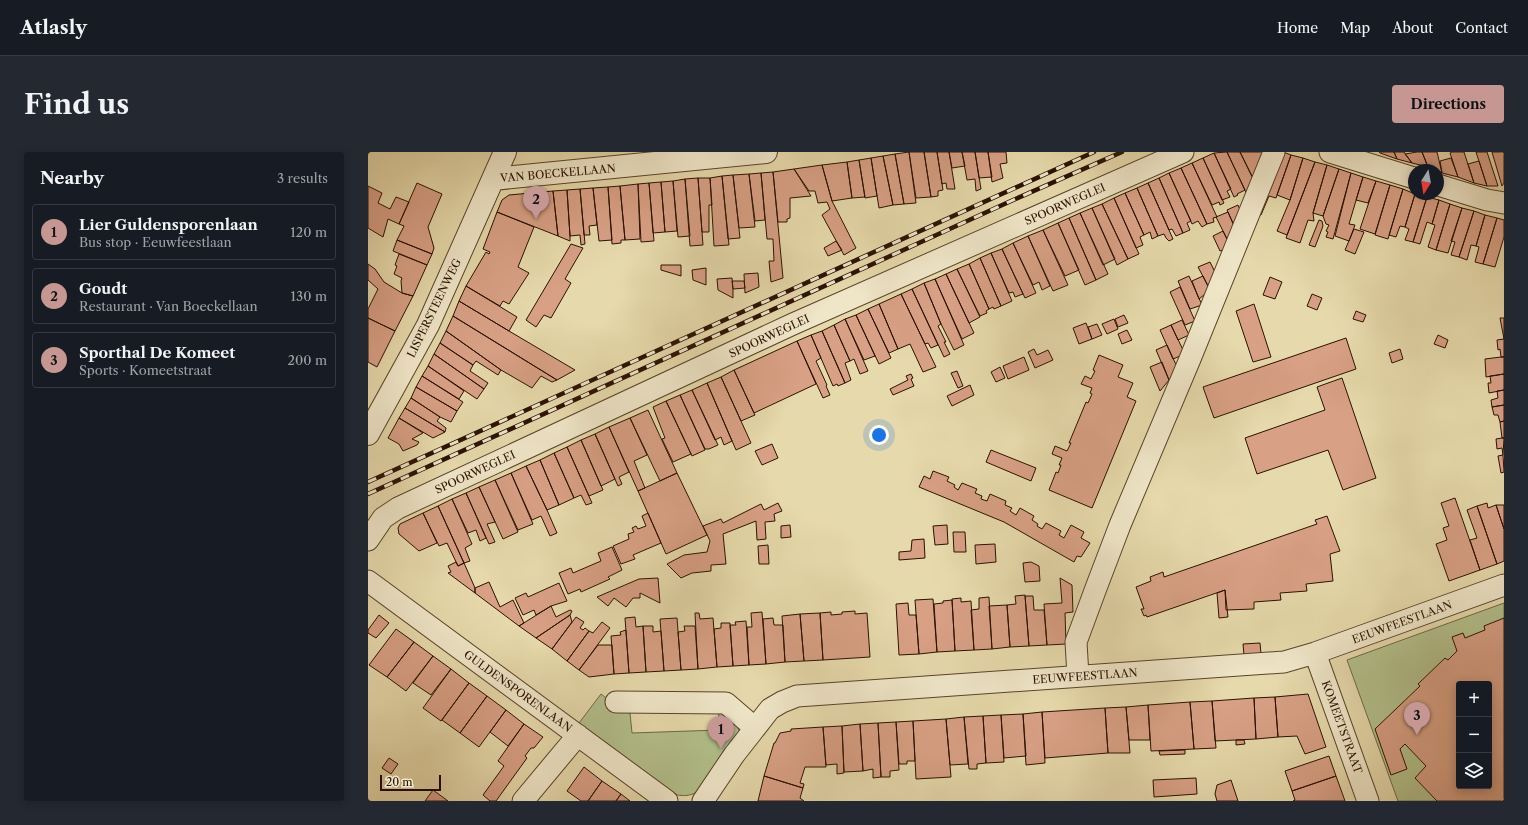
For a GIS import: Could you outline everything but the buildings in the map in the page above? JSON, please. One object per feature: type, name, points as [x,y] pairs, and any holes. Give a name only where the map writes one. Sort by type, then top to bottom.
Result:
[{"type":"street","name":"LISPERSTEENWEG","points":[[368,434],[428,326],[505,152]]},
{"type":"street","name":"VAN BOECKELLAAN","points":[[493,179],[766,152]]},
{"type":"street","name":"SPOORWEGLEI","points":[[368,540],[383,518],[398,508],[793,324],[1183,152]]},
{"type":"street","points":[[1078,676],[1076,642],[1101,574],[1125,511],[1190,359],[1274,152]]},
{"type":"street","points":[[1330,152],[1408,176]]},
{"type":"street","points":[[1444,187],[1487,200],[1504,203]]},
{"type":"street","name":"GULDENSPORENLAAN","points":[[368,581],[667,801]]},
{"type":"street","name":"EEUWFEESTLAAN","points":[[703,801],[770,709],[797,696],[1284,662],[1315,653],[1504,585]]},
{"type":"street","name":"KOMEETSTRAAT","points":[[1315,653],[1368,801]]},
{"type":"street","points":[[616,702],[726,703],[755,728]]},
{"type":"street","points":[[523,801],[578,735]]},
{"type":"green space","points":[[1504,603],[1504,801],[1398,801],[1347,660]]},
{"type":"green space","points":[[601,694],[624,712],[630,713],[632,733],[718,730],[719,711],[735,724],[740,734],[697,792],[682,796],[677,795],[579,723]]},
{"type":"railway","points":[[368,482],[1094,152]]},
{"type":"railway","points":[[368,494],[1011,201],[1122,152]]},
{"type":"place","name":"Goudt","points":[[536,219]]},
{"type":"place","name":"Sporthal De Komeet","points":[[1417,735]]},
{"type":"place","name":"Lier Guldensporenlaan","points":[[721,749]]}]
